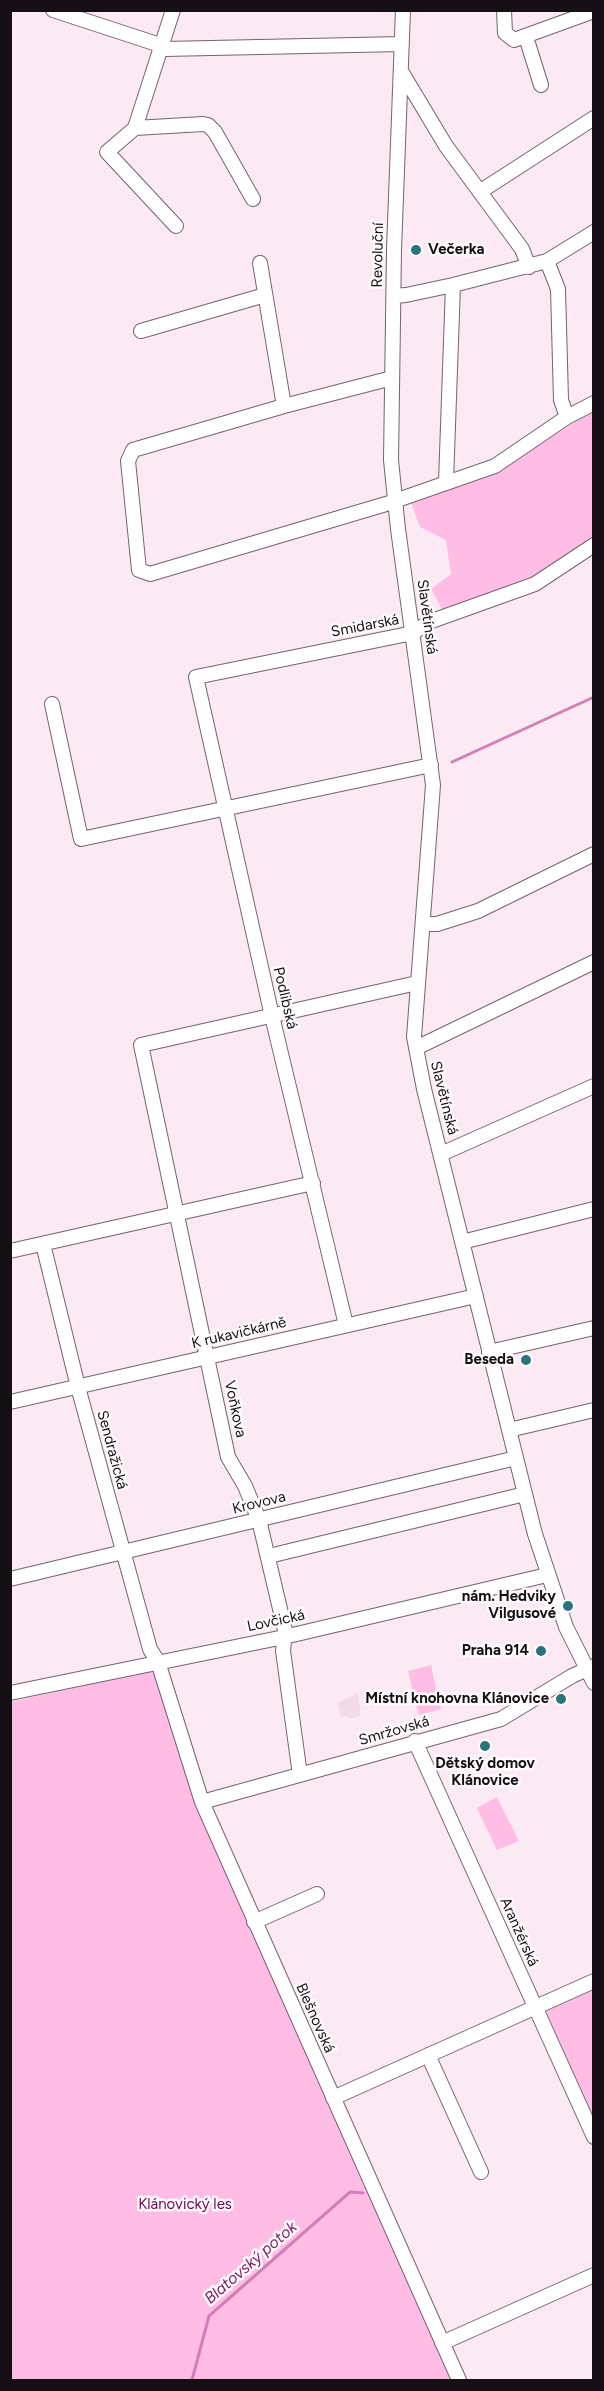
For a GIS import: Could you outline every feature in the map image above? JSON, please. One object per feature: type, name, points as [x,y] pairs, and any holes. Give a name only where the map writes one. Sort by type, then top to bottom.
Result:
[{"type":"street","points":[[53,10],[164,49],[402,44]]},
{"type":"street","points":[[173,10],[135,128],[107,152],[176,226]]},
{"type":"street","name":"Revoluční","points":[[395,500],[391,460],[392,378],[403,10]]},
{"type":"street","points":[[504,10],[507,36],[514,40],[594,11]]},
{"type":"street","points":[[526,37],[541,85]]},
{"type":"street","points":[[401,71],[446,146],[481,190],[525,253],[529,267]]},
{"type":"street","points":[[481,190],[594,118]]},
{"type":"street","points":[[135,128],[208,125],[215,132],[253,199]]},
{"type":"street","points":[[394,296],[529,267],[547,261],[594,232]]},
{"type":"street","points":[[547,261],[558,289],[561,400],[567,417]]},
{"type":"street","points":[[260,262],[284,406]]},
{"type":"street","points":[[446,482],[453,285]]},
{"type":"street","points":[[141,331],[265,295]]},
{"type":"street","points":[[392,378],[284,406],[133,450],[128,461],[140,570],[150,574],[386,504],[495,466],[567,417],[594,404]]},
{"type":"street","name":"Slavětínská","points":[[395,500],[433,785],[417,983],[414,1036],[416,1048],[489,1352],[547,1575],[566,1627],[590,1667],[594,1683]]},
{"type":"street","name":"Smidarská","points":[[196,677],[413,633],[429,622],[535,584],[594,545]]},
{"type":"street","name":"Podlibská","points":[[196,677],[272,1016],[346,1325]]},
{"type":"street","points":[[52,704],[81,839],[431,765]]},
{"type":"street","points":[[423,924],[437,924],[478,911],[594,854]]},
{"type":"street","points":[[416,1048],[594,962]]},
{"type":"street","points":[[272,1016],[417,983]]},
{"type":"street","name":"Voňkova","points":[[272,1016],[141,1045],[228,1457],[245,1486],[259,1520],[269,1556],[285,1630],[283,1651],[300,1775]]},
{"type":"street","points":[[441,1154],[594,1086]]},
{"type":"street","points":[[10,1251],[313,1183]]},
{"type":"street","points":[[462,1242],[594,1209]]},
{"type":"street","name":"Sendražická","points":[[43,1244],[78,1387],[123,1554],[150,1649],[158,1662]]},
{"type":"street","name":"K rukavičkárně","points":[[10,1402],[476,1296]]},
{"type":"street","points":[[489,1352],[594,1328]]},
{"type":"street","points":[[509,1430],[594,1410]]},
{"type":"street","name":"Krovova","points":[[10,1579],[123,1554],[516,1458]]},
{"type":"street","points":[[269,1556],[525,1494]]},
{"type":"street","name":"Lovčická","points":[[12,1688],[284,1637],[547,1575]]},
{"type":"street","name":"Blešnovská","points":[[158,1662],[202,1802],[459,2380]]},
{"type":"street","name":"Smržovská","points":[[202,1802],[415,1741],[501,1719],[590,1667]]},
{"type":"street","name":"Aranžérská","points":[[415,1741],[594,2137]]},
{"type":"street","points":[[254,1922],[317,1894]]},
{"type":"street","points":[[333,2098],[594,1981]]},
{"type":"street","points":[[428,2055],[482,2172]]},
{"type":"street","points":[[442,2343],[594,2275]]},
{"type":"shaded area","points":[[358,1693],[361,1714],[354,1718],[348,1718],[347,1715],[341,1718],[338,1703]]},
{"type":"green space","points":[[593,410],[593,541],[538,578],[443,611],[431,589],[451,574],[446,540],[420,527],[410,499],[515,461]]},
{"type":"green space","points":[[431,1665],[441,1709],[419,1715],[408,1671]]},
{"type":"green space","name":"Klánovický les","points":[[154,1670],[452,2380],[11,2380],[10,1702]]},
{"type":"green space","points":[[497,1797],[519,1841],[497,1850],[477,1808]]},
{"type":"green space","points":[[593,1987],[593,2117],[545,2009]]},
{"type":"waterway","points":[[452,762],[594,697]]},
{"type":"waterway","name":"Blatovský potok","points":[[192,2380],[209,2316],[350,2192],[363,2193]]},
{"type":"place","name":"Večerka","points":[[416,250]]},
{"type":"place","name":"Beseda","points":[[526,1360]]},
{"type":"place","name":"nám. Hedviky Vilgusové","points":[[568,1606]]},
{"type":"place","name":"Praha 914","points":[[541,1651]]},
{"type":"place","name":"Místní knohovna Klánovice","points":[[561,1699]]},
{"type":"place","name":"Dětský domov Klánovice","points":[[485,1746]]}]
